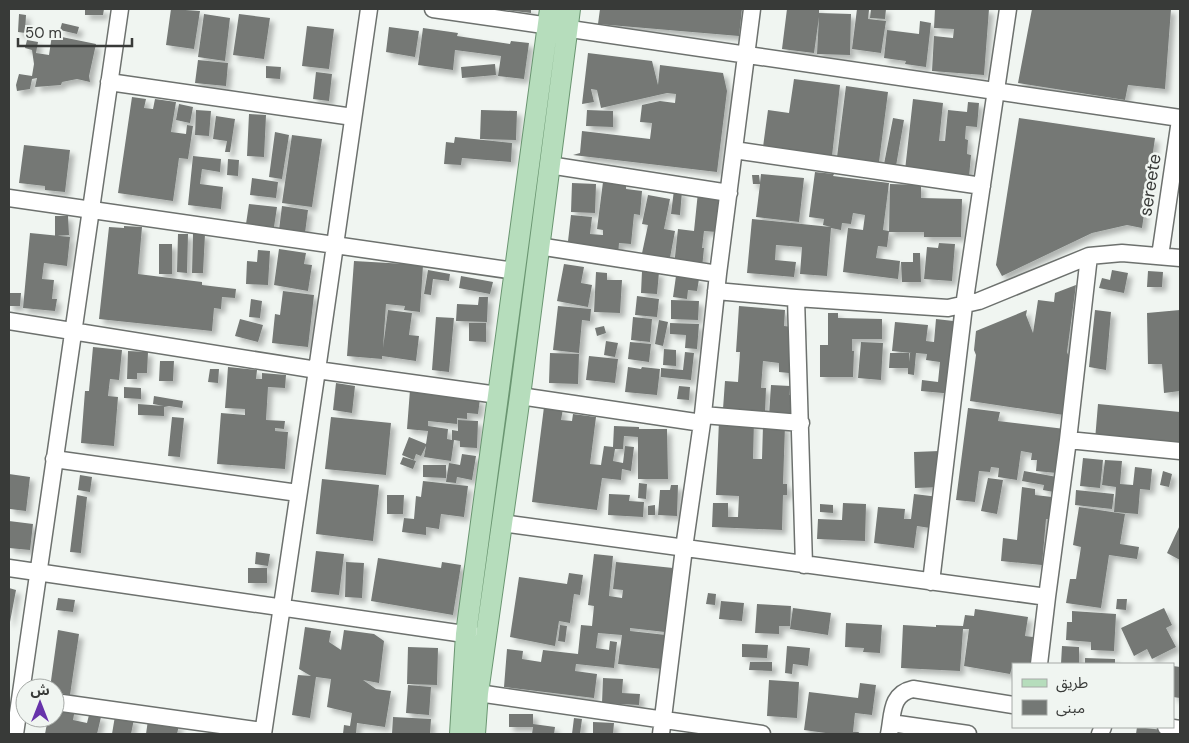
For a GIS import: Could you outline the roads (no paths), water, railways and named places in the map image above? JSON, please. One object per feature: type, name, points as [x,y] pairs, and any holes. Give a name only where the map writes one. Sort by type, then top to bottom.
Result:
[{"type":"main road","points":[[460,734],[487,637],[549,165],[559,18]]},
{"type":"main road","points":[[476,734],[470,693],[466,634],[515,271],[559,18]]},
{"type":"street","points":[[25,678],[37,572],[120,9]]},
{"type":"street","points":[[65,703],[263,733],[369,9]]},
{"type":"street","points":[[433,9],[559,18],[746,54],[1180,119]]},
{"type":"street","points":[[662,727],[684,548],[703,419],[717,282],[752,9]]},
{"type":"street","points":[[931,582],[964,306],[1008,9]]},
{"type":"street","points":[[109,82],[353,117]]},
{"type":"street","name":"sereete","points":[[1160,256],[1180,119]]},
{"type":"street","points":[[734,150],[982,186]]},
{"type":"street","points":[[549,165],[729,193]]},
{"type":"street","points":[[9,198],[515,271]]},
{"type":"street","points":[[538,246],[796,298],[933,308],[964,306],[979,301],[1089,256],[1122,253],[1180,258]]},
{"type":"street","points":[[1039,663],[1046,597],[1068,440],[1089,256]]},
{"type":"street","points":[[796,298],[804,565]]},
{"type":"street","points":[[9,321],[317,370],[498,394]]},
{"type":"street","points":[[520,396],[703,419],[800,423]]},
{"type":"street","points":[[1068,440],[1180,451]]},
{"type":"street","points":[[54,459],[298,494]]},
{"type":"street","points":[[502,523],[1046,597]]},
{"type":"street","points":[[9,568],[487,637]]},
{"type":"street","points":[[968,734],[890,729],[895,702],[905,691],[913,689],[1012,705]]},
{"type":"street","points":[[470,693],[662,727],[762,734]]}]
